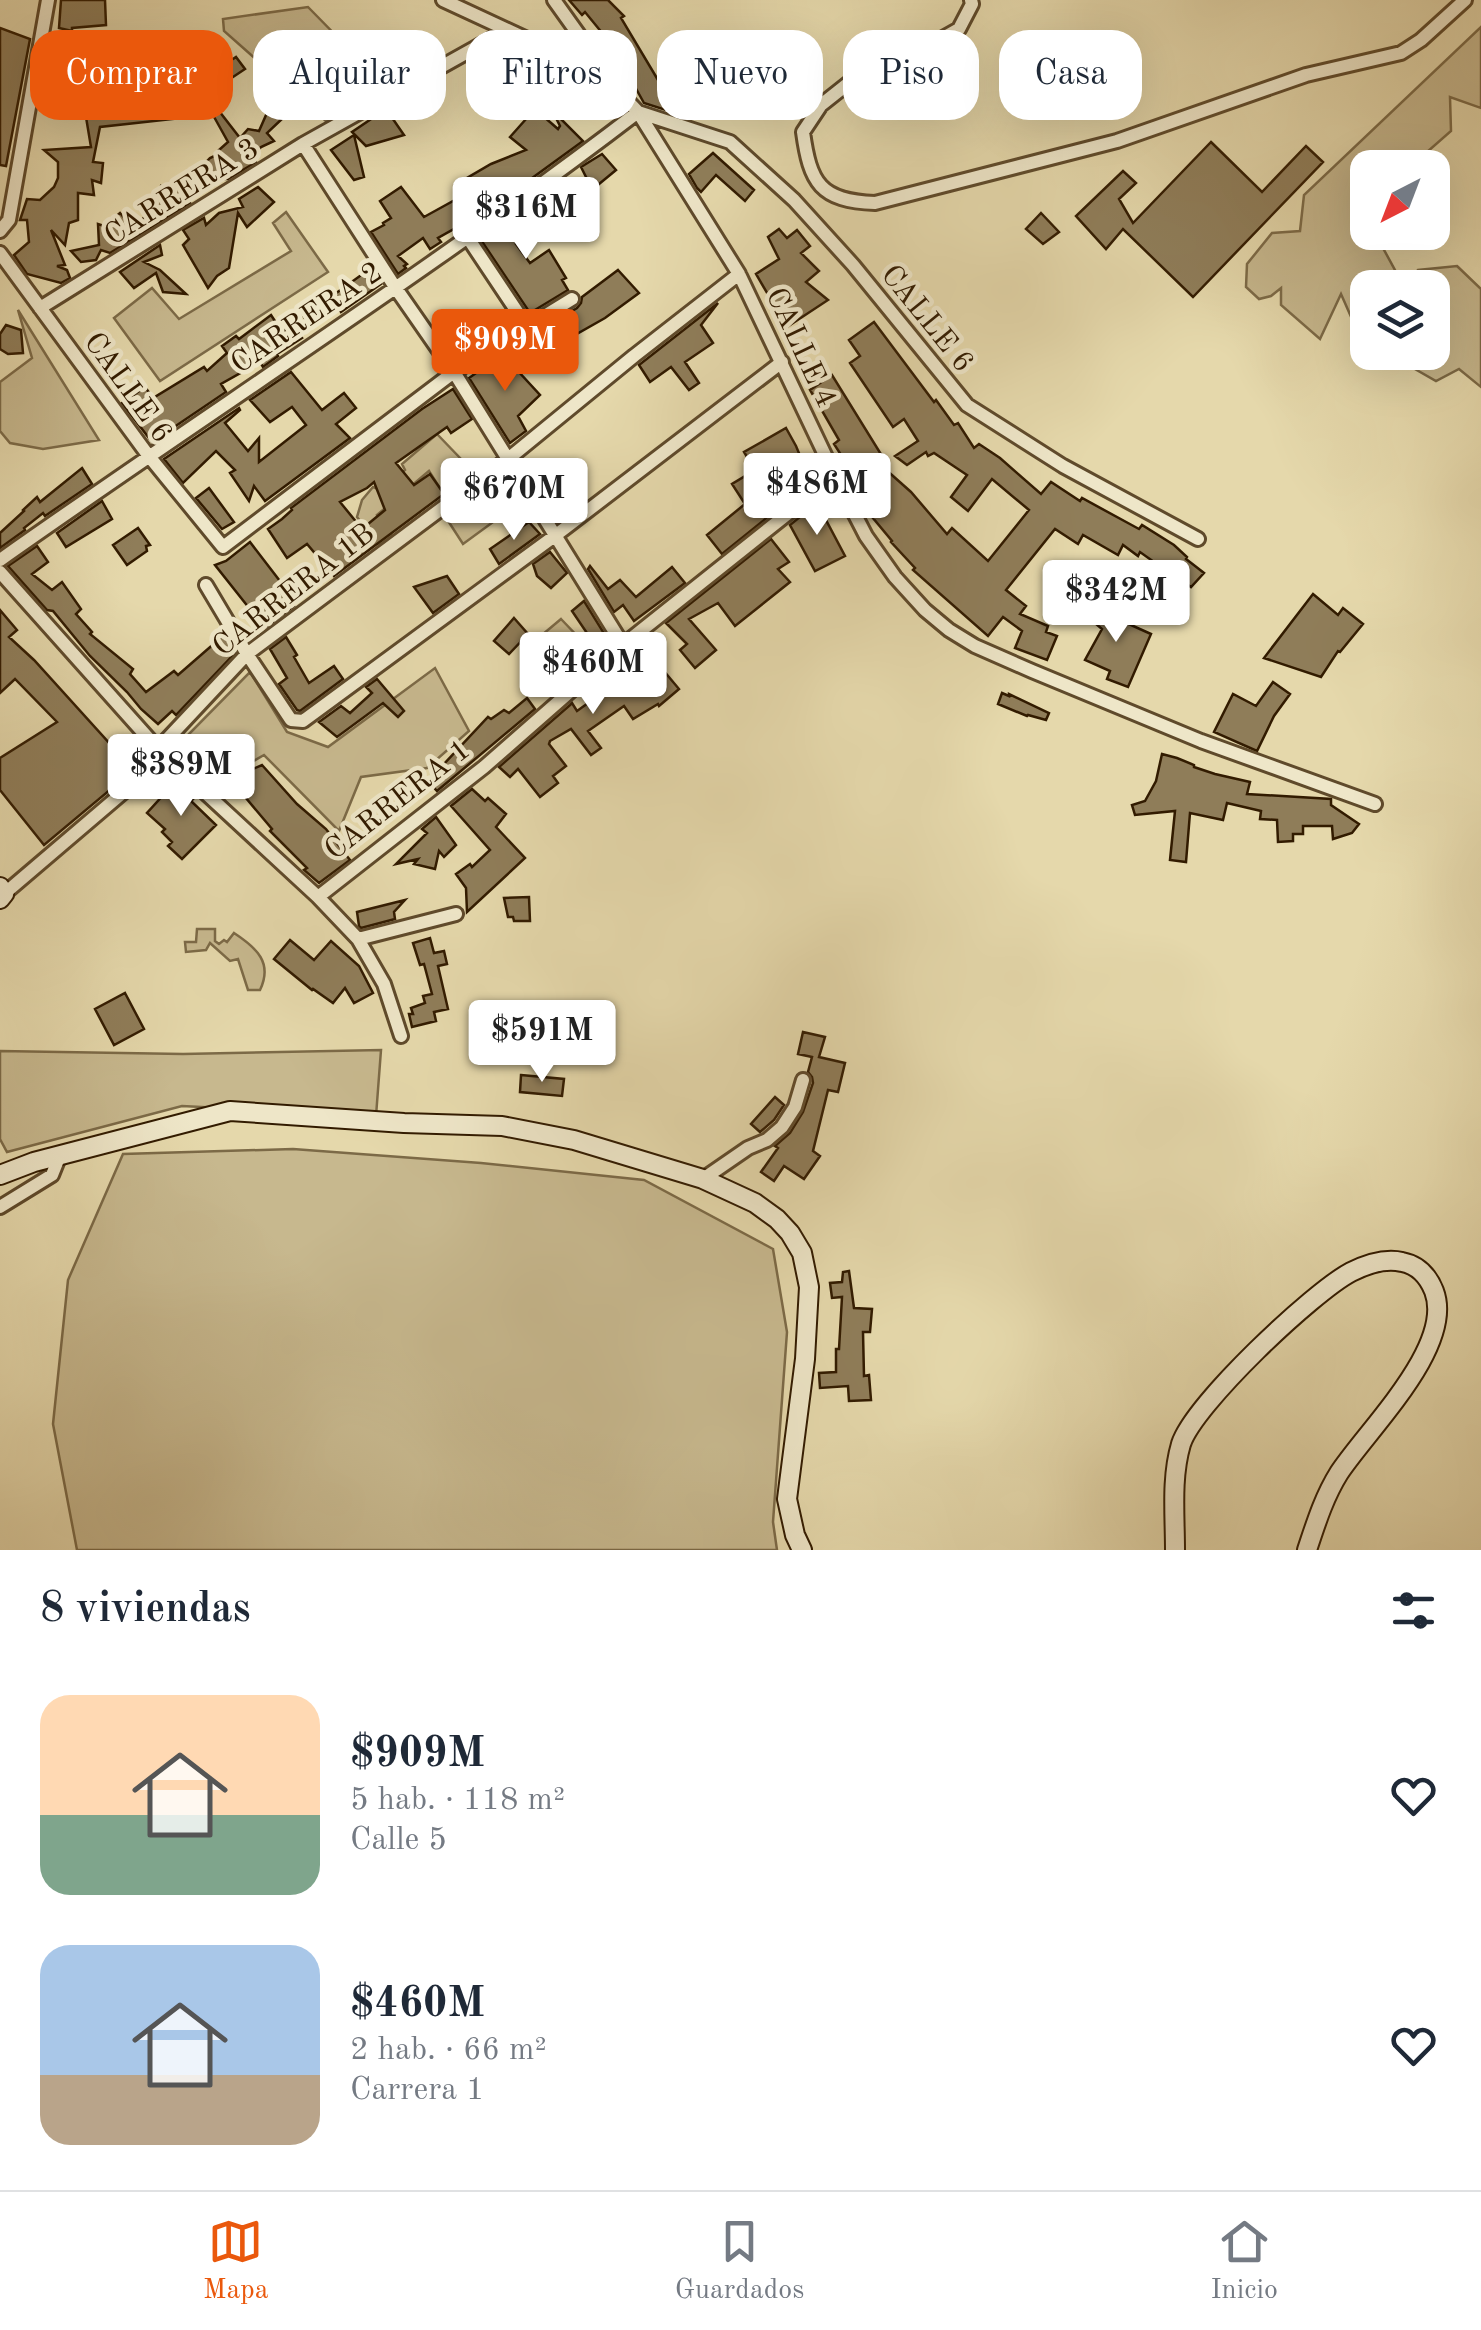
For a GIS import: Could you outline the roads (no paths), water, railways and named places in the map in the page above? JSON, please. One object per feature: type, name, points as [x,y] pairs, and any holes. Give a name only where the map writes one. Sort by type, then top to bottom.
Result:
[{"type":"main road","points":[[0,1176],[34,1162],[230,1111],[502,1126],[574,1140],[703,1179],[778,1219],[802,1253],[808,1287],[805,1359],[787,1499],[802,1550]]},
{"type":"main road","points":[[1175,1550],[1175,1479],[1182,1442],[1200,1412],[1292,1318],[1331,1286],[1350,1272],[1380,1261],[1401,1261],[1419,1269],[1430,1280],[1438,1300],[1434,1334],[1409,1381],[1340,1472],[1326,1496],[1307,1550]]},
{"type":"street","points":[[0,232],[9,220],[48,0]]},
{"type":"street","points":[[443,0],[507,30]]},
{"type":"street","name":"CALLE 4","points":[[554,0],[575,30]]},
{"type":"street","points":[[971,0],[960,29],[850,82],[821,105],[803,132],[807,163],[820,186],[845,202],[875,203],[1117,141],[1306,76],[1400,53],[1421,40],[1465,0]]},
{"type":"street","name":"CARRERA 3","points":[[40,308],[304,144],[466,53]]},
{"type":"street","name":"CALLE 4","points":[[638,112],[739,274],[866,536],[925,610],[975,646],[1032,671],[1201,741],[1375,804]]},
{"type":"street","name":"CARRERA 2","points":[[0,560],[468,238],[638,112]]},
{"type":"street","name":"CALLE 6","points":[[638,112],[730,142],[794,200],[967,406],[1063,466],[1198,539]]},
{"type":"street","points":[[304,144],[454,372],[623,646]]},
{"type":"street","points":[[468,238],[528,328]]},
{"type":"street","name":"CALLE 6","points":[[0,253],[148,456],[223,546],[454,372]]},
{"type":"street","name":"CARRERA 1B","points":[[1,894],[140,778],[158,748],[247,654],[508,459],[739,274]]},
{"type":"street","points":[[454,372],[572,298]]},
{"type":"street","points":[[206,586],[291,720],[303,721],[782,362]]},
{"type":"street","name":"CARRERA 1","points":[[318,898],[484,767],[623,646],[834,476]]},
{"type":"street","points":[[0,572],[158,748],[358,939],[384,984],[401,1036]]},
{"type":"street","points":[[358,939],[456,914]]},
{"type":"street","points":[[703,1179],[782,1126],[795,1108],[803,1080]]},
{"type":"street","points":[[0,1207],[52,1175],[60,1155]]}]
